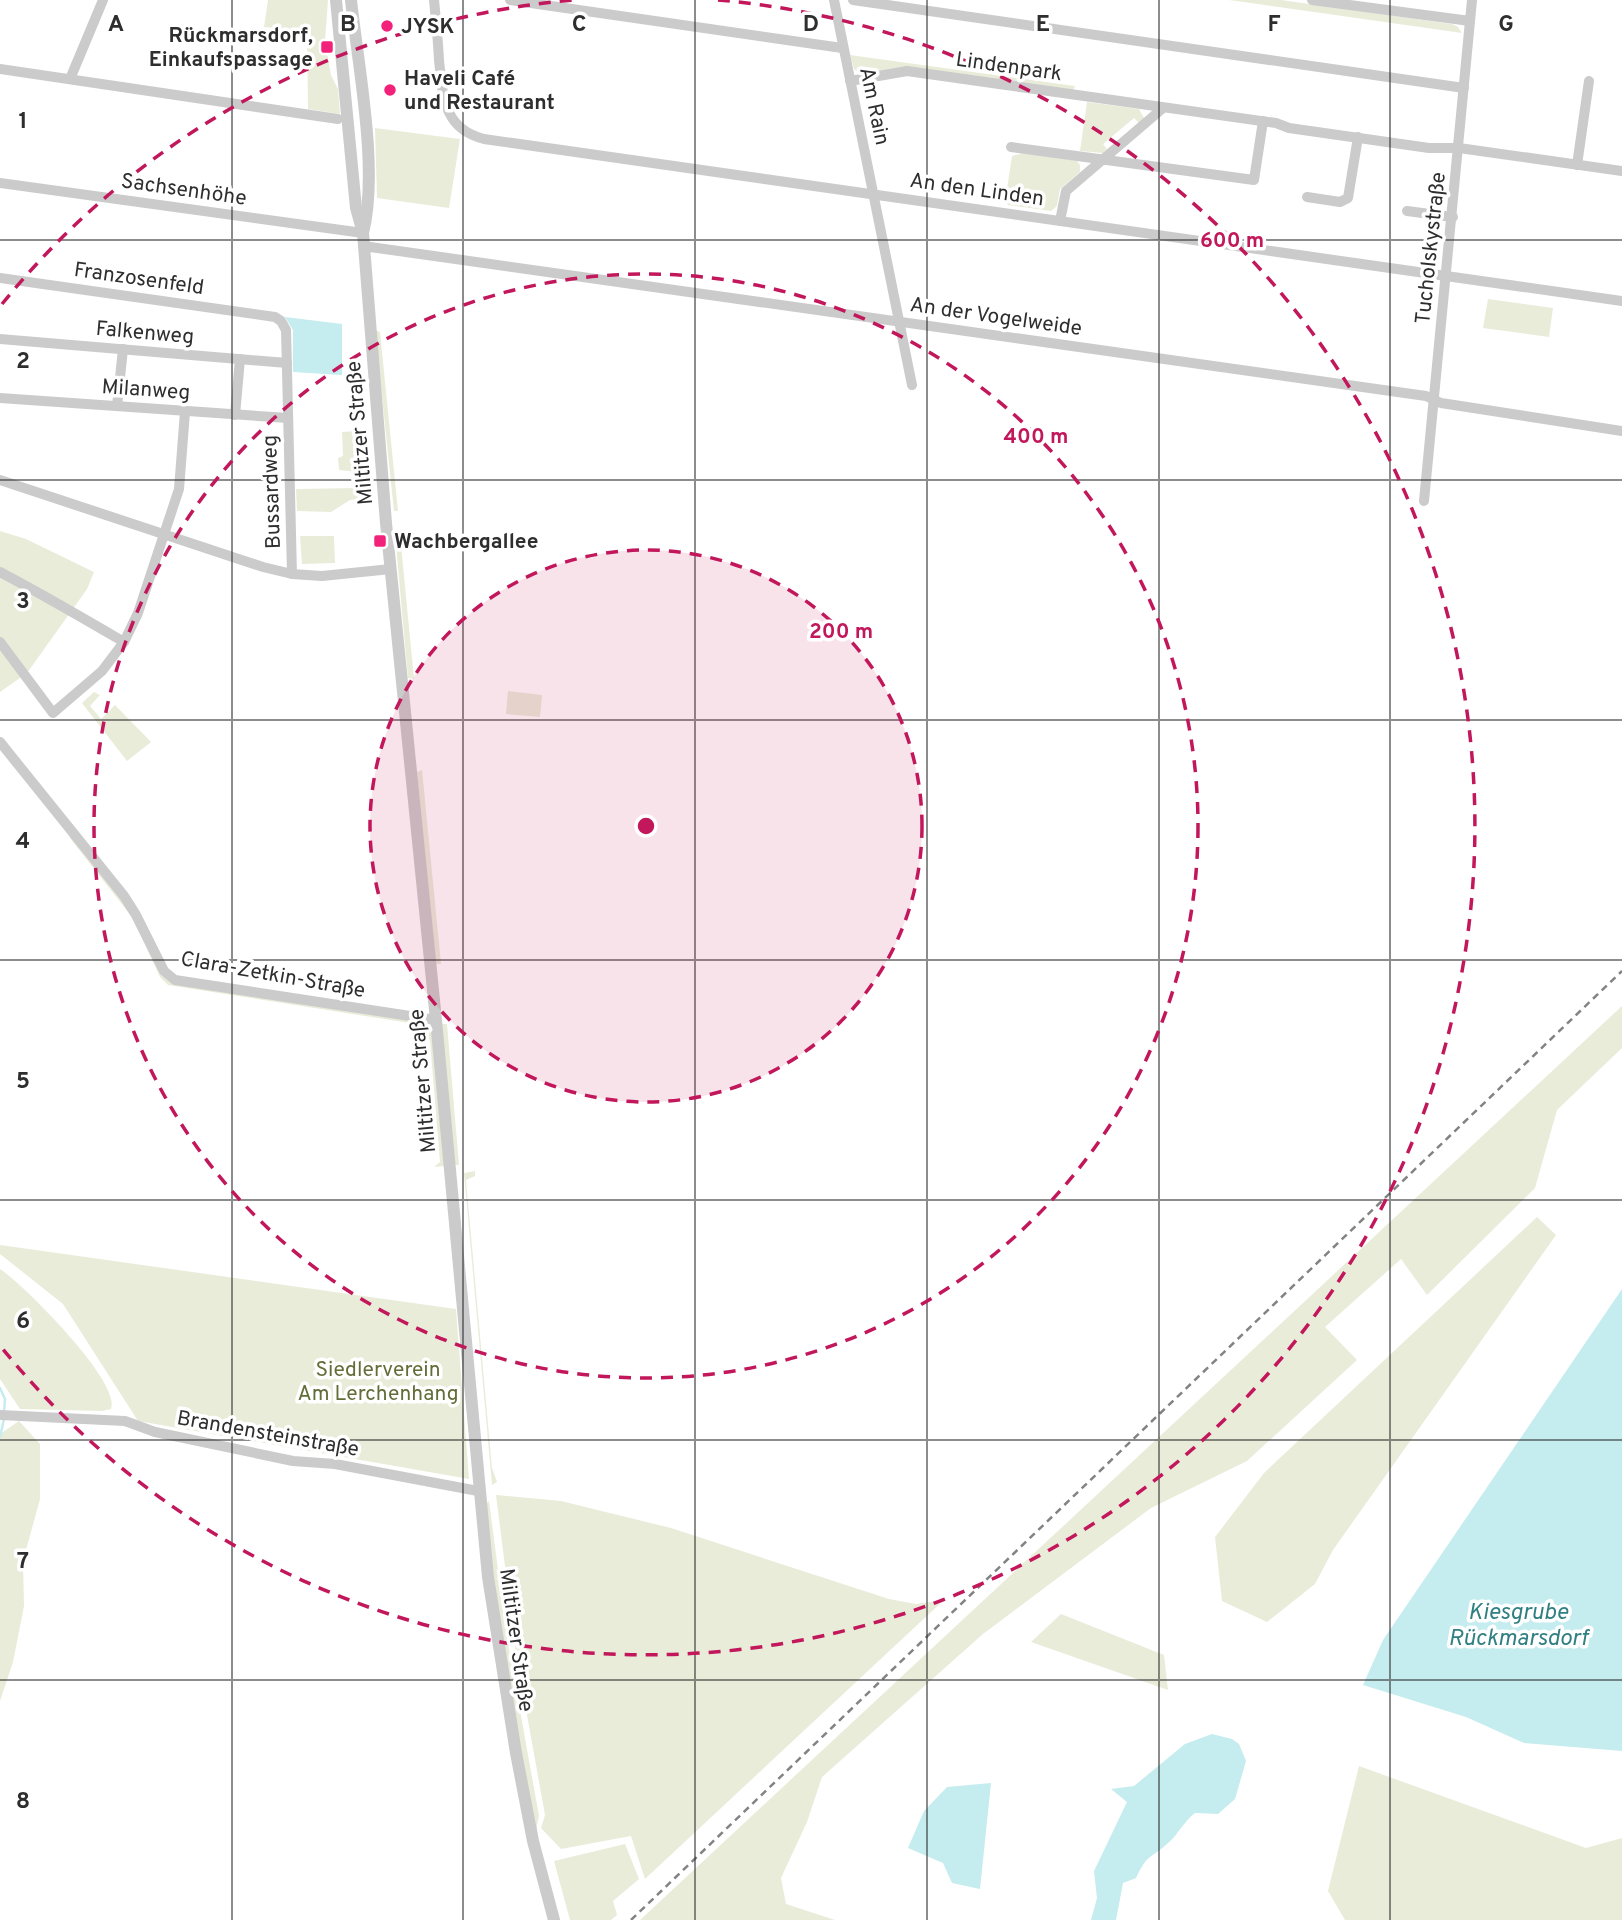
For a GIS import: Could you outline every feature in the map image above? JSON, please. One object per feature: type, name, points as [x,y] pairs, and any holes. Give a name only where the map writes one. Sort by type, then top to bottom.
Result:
[{"type":"street","points":[[70,79],[103,0]]},
{"type":"street","name":"Miltitzer Straße","points":[[336,0],[356,208],[363,239],[391,569],[489,1589],[506,1702],[533,1841],[554,1920]]},
{"type":"street","name":"Miltitzer Straße","points":[[351,0],[367,149],[369,207],[363,239]]},
{"type":"street","name":"An den Linden","points":[[434,0],[443,99],[457,125],[475,137],[1622,301]]},
{"type":"street","points":[[510,0],[842,48]]},
{"type":"street","name":"Am Rain","points":[[834,0],[912,385]]},
{"type":"street","points":[[853,0],[1464,88]]},
{"type":"street","points":[[1312,0],[1470,22]]},
{"type":"street","name":"Tucholskystraße","points":[[1424,501],[1472,0]]},
{"type":"street","points":[[0,69],[338,119]]},
{"type":"street","name":"Lindenpark","points":[[850,81],[906,71],[1262,121],[1289,128],[1429,148],[1459,148],[1622,171]]},
{"type":"street","points":[[1577,165],[1589,81]]},
{"type":"street","points":[[1060,221],[1066,191],[1163,108]]},
{"type":"street","points":[[1012,147],[1254,180],[1262,121]]},
{"type":"street","points":[[1307,197],[1340,202],[1348,198],[1358,137]]},
{"type":"street","name":"Sachsenhöhe","points":[[0,183],[363,239]]},
{"type":"street","points":[[1407,211],[1453,217]]},
{"type":"street","name":"An der Vogelweide","points":[[363,239],[898,321],[1426,396],[1441,403],[1622,431]]},
{"type":"street","name":"Franzosenfeld","points":[[0,278],[274,315]]},
{"type":"street","name":"Bussardweg","points":[[274,315],[286,330],[292,574],[323,576],[391,569]]},
{"type":"street","name":"Falkenweg","points":[[0,339],[287,363]]},
{"type":"street","points":[[117,406],[123,349]]},
{"type":"street","points":[[235,415],[240,359]]},
{"type":"street","name":"Milanweg","points":[[0,398],[288,418]]},
{"type":"street","points":[[0,642],[52,713],[103,671],[124,642],[138,612],[179,489],[185,412]]},
{"type":"street","points":[[0,480],[292,574]]},
{"type":"street","points":[[0,572],[124,642]]},
{"type":"street","points":[[0,742],[4,753]]},
{"type":"street","name":"Clara-Zetkin-Straße","points":[[4,753],[117,887],[136,915],[164,971],[170,977],[175,980],[436,1020]]},
{"type":"street","name":"Brandensteinstraße","points":[[4,1415],[125,1421],[155,1432],[293,1461],[335,1464],[478,1491]]},
{"type":"green space","points":[[268,0],[328,0],[325,41],[331,75],[338,89],[340,114],[308,109],[307,31],[264,27]]},
{"type":"green space","points":[[1229,0],[1281,0],[1452,24],[1462,33]]},
{"type":"green space","points":[[850,55],[1075,86],[1073,91],[903,68],[862,74],[854,69]]},
{"type":"green space","points":[[1087,102],[1139,109],[1144,118],[1139,123],[1134,118],[1103,144],[1107,149],[1103,153],[1080,151]]},
{"type":"green space","points":[[375,128],[460,139],[449,208],[377,198]]},
{"type":"green space","points":[[1028,152],[1077,161],[1080,165],[1080,172],[1060,189],[1057,206],[1051,211],[1008,205],[1005,202],[1012,156]]},
{"type":"green space","points":[[1488,299],[1553,308],[1549,337],[1483,328]]},
{"type":"green space","points":[[375,330],[380,332],[398,511],[394,511]]},
{"type":"green space","points":[[357,431],[359,472],[339,470],[338,458],[343,456],[342,432]]},
{"type":"green space","points":[[360,488],[360,499],[350,500],[331,512],[297,511],[296,489]]},
{"type":"green space","points":[[0,531],[26,539],[94,572],[87,589],[27,673],[0,692]]},
{"type":"green space","points":[[300,536],[334,536],[335,563],[302,564]]},
{"type":"green space","points":[[396,545],[401,545],[414,679],[408,678]]},
{"type":"green space","points":[[508,691],[542,695],[540,717],[506,714]]},
{"type":"green space","points":[[94,692],[100,695],[90,706],[101,719],[115,705],[151,742],[127,761],[82,703]]},
{"type":"green space","points":[[422,770],[441,964],[435,964],[417,772]]},
{"type":"green space","points":[[69,837],[73,838],[109,880],[134,916],[168,980],[428,1023],[434,1041],[444,1166],[434,1167],[440,1162],[430,1041],[425,1028],[416,1024],[168,985],[160,977],[132,917]]},
{"type":"green space","points":[[1622,1006],[1622,1048],[1557,1110],[1535,1188],[1427,1295],[1401,1259],[1325,1327],[1357,1360],[1247,1461],[1151,1508],[983,1634],[822,1777],[807,1822],[781,1878],[786,1904],[835,1920],[640,1920]]},
{"type":"green space","points":[[441,1024],[447,1024],[459,1165],[453,1165]]},
{"type":"green space","points":[[475,1171],[475,1176],[466,1180],[492,1468],[497,1482],[492,1485],[464,1173]]},
{"type":"green space","points":[[1537,1217],[1556,1235],[1333,1550],[1315,1584],[1267,1622],[1222,1601],[1215,1537],[1264,1473]]},
{"type":"green space","name":"Siedlerverein Am Lerchenhang","points":[[0,1245],[456,1309],[469,1479],[138,1421],[63,1304],[0,1254]]},
{"type":"green space","points":[[0,1269],[48,1313],[87,1357],[110,1396],[111,1409],[20,1409],[0,1379]]},
{"type":"green space","points":[[19,1421],[40,1444],[40,1499],[23,1561],[24,1606],[13,1662],[0,1701],[0,1434]]},
{"type":"green space","points":[[496,1495],[561,1501],[671,1528],[889,1599],[916,1604],[944,1600],[645,1879],[631,1836],[561,1849],[541,1828],[545,1815],[516,1654]]},
{"type":"green space","points":[[489,1501],[507,1638],[539,1816],[536,1830],[500,1627],[486,1504]]},
{"type":"green space","points":[[1061,1614],[1164,1655],[1168,1690],[1031,1642]]},
{"type":"green space","points":[[1359,1766],[1586,1848],[1622,1838],[1622,1920],[1345,1920],[1328,1891]]},
{"type":"green space","points":[[625,1844],[639,1879],[613,1901],[617,1915],[611,1920],[570,1920],[554,1861]]},
{"type":"water","points":[[285,317],[342,324],[342,375],[293,372],[293,330]]},
{"type":"water","name":"Kiesgrube Rückmarsdorf","points":[[1622,1289],[1622,1751],[1524,1743],[1466,1717],[1363,1685],[1383,1640]]},
{"type":"water","points":[[1212,1734],[1232,1739],[1239,1744],[1246,1761],[1235,1799],[1218,1814],[1195,1813],[1171,1840],[1146,1860],[1136,1878],[1123,1883],[1116,1920],[1091,1920],[1097,1898],[1094,1871],[1127,1802],[1111,1789],[1134,1786],[1185,1744]]},
{"type":"water","points":[[991,1783],[980,1889],[952,1883],[943,1863],[908,1848],[924,1811],[947,1787]]},
{"type":"waterway","points":[[0,1388],[5,1399],[4,1413]]},
{"type":"waterway","points":[[0,1437],[4,1419]]},
{"type":"railway","points":[[631,1920],[1622,971]]},
{"type":"place","name":"JYSK","points":[[387,26]]},
{"type":"place","name":"Rückmarsdorf, Einkaufspassage","points":[[327,47]]},
{"type":"place","name":"Haveli Café und Restaurant","points":[[390,90]]},
{"type":"place","name":"Wachbergallee","points":[[380,541]]}]
